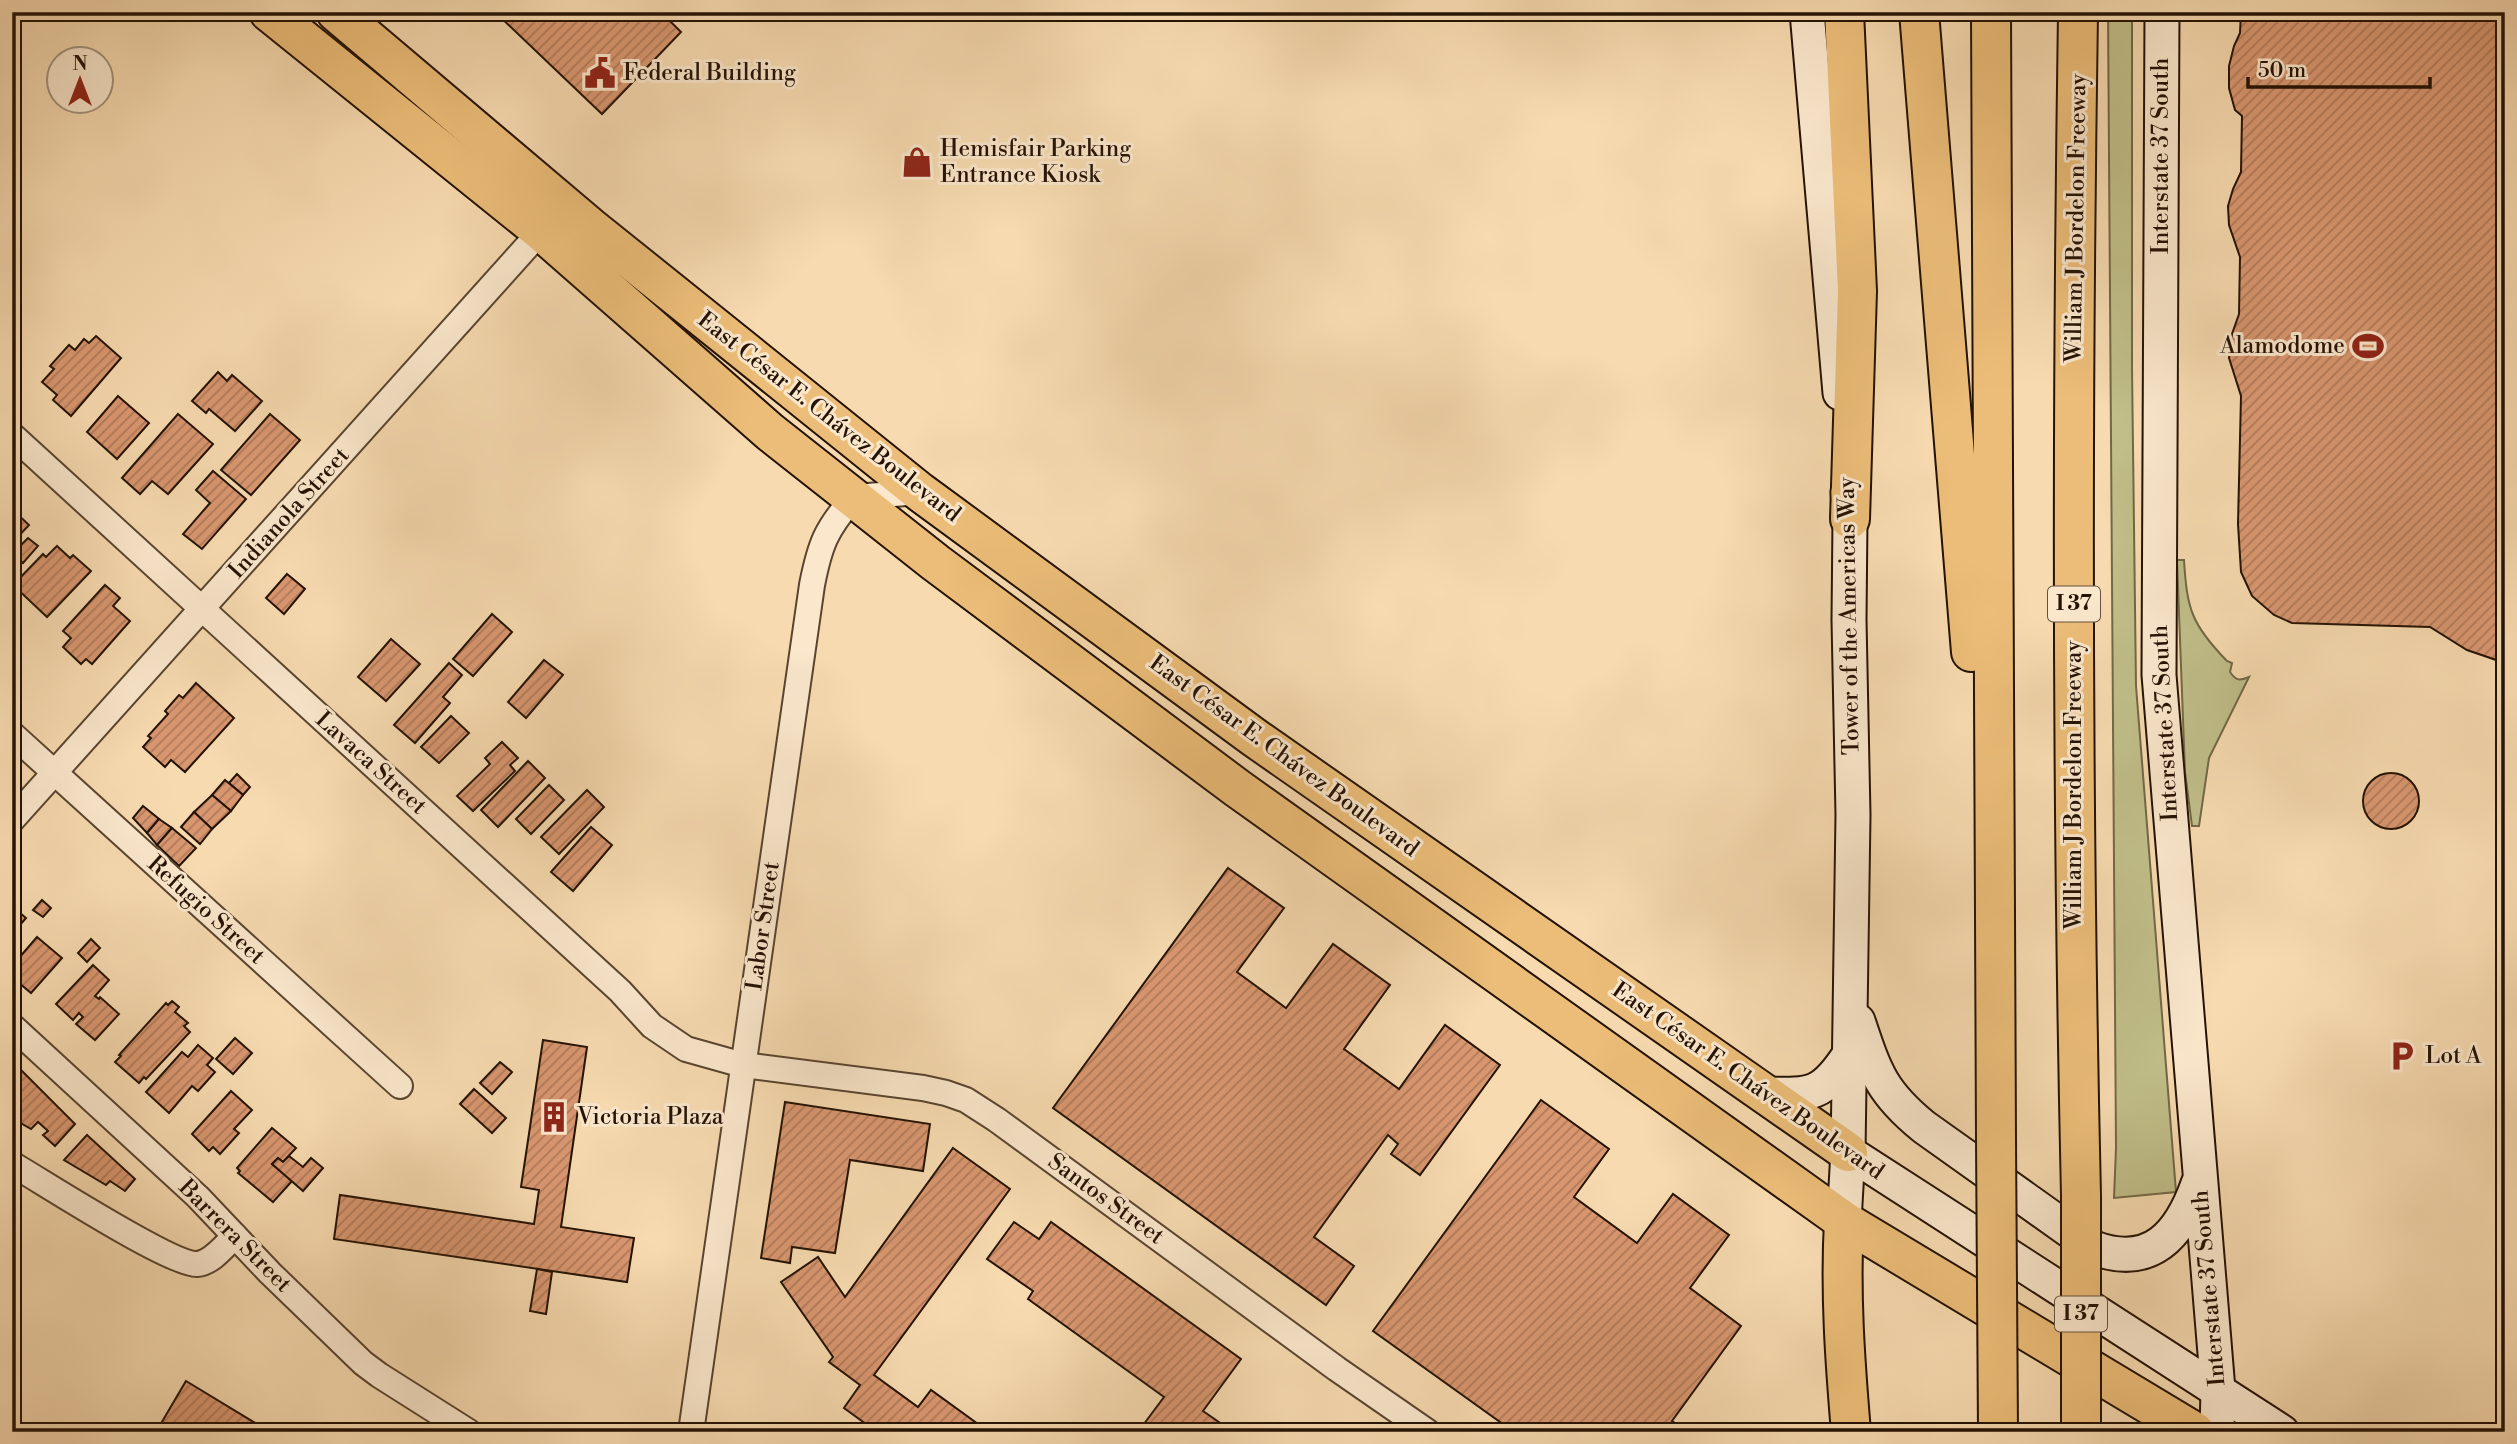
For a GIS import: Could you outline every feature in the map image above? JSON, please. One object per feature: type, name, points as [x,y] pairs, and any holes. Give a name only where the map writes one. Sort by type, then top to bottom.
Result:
[{"type":"main road","name":"East César E. Chávez Boulevard","points":[[269,12],[550,216],[1255,738],[1848,1152],[2282,1432]]},
{"type":"main road","name":"East César E. Chávez Boulevard","points":[[336,12],[550,216],[770,432],[936,563],[1237,788],[1844,1221],[2195,1432]]},
{"type":"main road","name":"Tower of the Americas Way","points":[[1807,12],[1850,519],[1853,815],[1848,1152],[1844,1221]]},
{"type":"main road","points":[[1844,12],[1857,291],[1850,519]]},
{"type":"main road","points":[[1919,12],[1995,960]]},
{"type":"main road","points":[[1991,12],[1998,1432]]},
{"type":"main road","name":"William J Bordelon Freeway","points":[[2078,12],[2074,620],[2081,1432]]},
{"type":"main road","name":"Interstate 37 South","points":[[2162,12],[2159,675],[2218,1390],[2217,1432]]},
{"type":"main road","points":[[1850,998],[1875,1072],[1904,1111],[2094,1248],[2109,1254],[2139,1254],[2168,1238],[2186,1215],[2200,1179]]},
{"type":"main road","points":[[1655,1086],[1688,1040]]},
{"type":"main road","points":[[1764,1094],[1800,1095],[1819,1090],[1835,1076],[1849,1055]]},
{"type":"main road","points":[[1844,1221],[1843,1334],[1851,1432]]},
{"type":"street","name":"Indianola Street","points":[[12,820],[203,609],[550,216]]},
{"type":"street","name":"Lavaca Street","points":[[12,435],[611,983],[652,1026],[686,1049],[743,1065]]},
{"type":"street","points":[[854,497],[920,492]]},
{"type":"street","name":"Labor Street","points":[[691,1432],[812,585],[819,548],[837,516],[854,497]]},
{"type":"street","name":"Refugio Street","points":[[12,734],[400,1086]]},
{"type":"street","name":"Barrera Street","points":[[12,1026],[198,1197],[270,1273],[363,1363],[469,1432]]},
{"type":"street","name":"Santos Street","points":[[743,1065],[923,1088],[965,1100],[997,1120],[1327,1362],[1428,1432]]},
{"type":"street","points":[[12,1164],[161,1251],[188,1263],[204,1263],[236,1236]]},
{"type":"shaded area","points":[[2108,12],[2132,12],[2132,368],[2136,686],[2176,1192],[2114,1198],[2116,1148]]},
{"type":"shaded area","points":[[2177,560],[2184,560],[2187,592],[2199,626],[2215,648],[2232,663],[2230,672],[2234,677],[2241,680],[2249,677],[2209,758],[2199,826],[2192,826],[2185,772]]},
{"type":"building","name":"Federal Building","points":[[495,12],[661,12],[681,32],[602,114]]},
{"type":"building","name":"Alamodome","points":[[2241,12],[2505,12],[2505,663],[2467,650],[2430,627],[2292,623],[2274,615],[2252,596],[2241,572],[2238,524],[2241,396],[2229,358],[2232,334],[2239,314],[2240,257],[2229,225],[2228,206],[2241,172],[2242,116],[2235,110],[2229,88],[2229,66],[2240,33]]},
{"type":"building","points":[[96,336],[121,358],[71,416],[53,400],[57,395],[42,382],[54,369],[50,366],[69,345],[75,350],[84,339],[89,343]]},
{"type":"building","points":[[218,372],[227,381],[232,375],[262,401],[235,431],[209,409],[206,413],[192,401]]},
{"type":"building","points":[[118,396],[149,423],[117,459],[87,432]]},
{"type":"building","points":[[178,414],[213,444],[168,494],[152,481],[140,494],[122,478]]},
{"type":"building","points":[[270,414],[300,440],[251,495],[221,470]]},
{"type":"building","points":[[213,471],[246,499],[202,549],[183,534],[210,503],[196,490]]},
{"type":"building","points":[[12,509],[29,525],[14,541],[20,546],[28,538],[38,546],[23,563],[12,553]]},
{"type":"building","points":[[57,546],[70,558],[73,555],[91,571],[47,617],[13,585],[43,554],[46,557]]},
{"type":"building","points":[[287,574],[305,589],[284,614],[266,598]]},
{"type":"building","points":[[105,585],[120,598],[113,606],[130,621],[92,664],[86,659],[81,664],[63,647],[71,638],[63,631]]},
{"type":"building","points":[[492,614],[512,632],[473,676],[453,659]]},
{"type":"building","points":[[391,639],[420,664],[386,701],[358,677]]},
{"type":"building","points":[[544,660],[563,675],[526,718],[508,702]]},
{"type":"building","points":[[449,663],[462,675],[443,697],[450,703],[415,743],[394,725]]},
{"type":"building","points":[[196,683],[234,718],[185,772],[171,760],[165,767],[143,747],[151,738],[148,736],[168,714],[165,711],[179,695],[183,698]]},
{"type":"building","points":[[451,716],[469,733],[439,763],[421,747]]},
{"type":"building","points":[[502,742],[518,758],[510,765],[515,771],[473,811],[457,796],[490,764],[485,758]]},
{"type":"building","points":[[528,761],[545,778],[498,827],[481,810]]},
{"type":"building","points":[[2385,773],[2397,773],[2411,781],[2419,795],[2417,812],[2411,821],[2397,829],[2385,829],[2368,817],[2363,807],[2363,795],[2375,778]]},
{"type":"building","points":[[237,774],[250,787],[243,795],[229,783]]},
{"type":"building","points":[[225,780],[243,795],[231,811],[212,795]]},
{"type":"building","points":[[549,785],[564,800],[531,834],[516,819]]},
{"type":"building","points":[[587,790],[604,807],[559,854],[541,837]]},
{"type":"building","points":[[212,795],[231,811],[212,829],[194,812]]},
{"type":"building","points":[[143,806],[159,819],[147,833],[133,818]]},
{"type":"building","points":[[194,812],[212,829],[200,844],[181,827]]},
{"type":"building","points":[[159,819],[172,828],[157,845],[147,833]]},
{"type":"building","points":[[591,827],[612,845],[573,891],[551,872]]},
{"type":"building","points":[[172,828],[196,848],[179,866],[157,845]]},
{"type":"building","points":[[1228,868],[1284,908],[1237,972],[1286,1008],[1333,944],[1390,985],[1344,1049],[1399,1089],[1445,1025],[1500,1065],[1420,1175],[1391,1154],[1398,1144],[1388,1135],[1314,1237],[1354,1266],[1326,1305],[1053,1108]]},
{"type":"building","points":[[42,900],[51,908],[43,917],[33,910]]},
{"type":"building","points":[[12,906],[26,918],[12,934]]},
{"type":"building","points":[[37,937],[62,958],[31,993],[12,977],[12,966]]},
{"type":"building","points":[[91,939],[100,948],[87,962],[78,953]]},
{"type":"building","points":[[93,965],[109,980],[95,996],[99,999],[100,997],[119,1014],[95,1040],[76,1024],[83,1017],[79,1013],[73,1020],[56,1004]]},
{"type":"building","points":[[172,1001],[179,1007],[175,1012],[188,1023],[184,1026],[190,1032],[146,1079],[144,1077],[139,1083],[115,1062],[166,1003],[168,1005]]},
{"type":"building","points":[[235,1038],[252,1053],[233,1074],[216,1059]]},
{"type":"building","name":"Victoria Plaza","points":[[543,1040],[587,1047],[561,1227],[634,1238],[627,1282],[334,1239],[340,1195],[534,1224],[539,1190],[521,1187]]},
{"type":"building","points":[[198,1045],[213,1058],[207,1065],[215,1072],[198,1091],[192,1086],[169,1113],[146,1092],[182,1052],[188,1057]]},
{"type":"building","points":[[500,1062],[512,1072],[492,1094],[480,1083]]},
{"type":"building","points":[[19,1068],[75,1124],[55,1146],[43,1135],[48,1131],[38,1122],[31,1129],[12,1118],[12,1075]]},
{"type":"building","points":[[474,1089],[506,1118],[492,1133],[460,1104]]},
{"type":"building","points":[[231,1091],[252,1110],[234,1129],[239,1133],[220,1154],[213,1147],[209,1151],[192,1134]]},
{"type":"building","points":[[1541,1100],[1609,1149],[1574,1197],[1637,1243],[1673,1194],[1729,1235],[1690,1288],[1741,1326],[1672,1421],[1688,1432],[1514,1432],[1373,1331]]},
{"type":"building","points":[[785,1102],[930,1124],[923,1171],[850,1160],[835,1253],[792,1247],[790,1263],[761,1258]]},
{"type":"building","points":[[272,1128],[296,1148],[283,1162],[278,1158],[272,1164],[292,1181],[273,1202],[238,1173],[240,1171],[237,1168]]},
{"type":"building","points":[[87,1135],[135,1179],[125,1191],[110,1181],[106,1185],[64,1160]]},
{"type":"building","points":[[953,1148],[1010,1189],[874,1375],[918,1407],[931,1390],[989,1432],[877,1432],[844,1408],[860,1385],[829,1362],[833,1357],[781,1282],[818,1257],[845,1297]]},
{"type":"building","points":[[289,1156],[303,1167],[311,1158],[323,1168],[303,1191],[272,1164],[278,1158],[283,1162]]},
{"type":"building","points":[[1014,1222],[1039,1239],[1051,1222],[1241,1359],[1203,1411],[1226,1427],[1223,1432],[1138,1432],[1164,1397],[1028,1299],[1033,1291],[987,1259]]},
{"type":"building","points":[[537,1269],[552,1272],[546,1314],[530,1311]]},
{"type":"building","points":[[186,1381],[270,1432],[156,1432]]},
{"type":"place","name":"Federal Building","points":[[600,73]]},
{"type":"place","name":"Hemisfair Parking Entrance Kiosk","points":[[917,162]]},
{"type":"place","name":"Alamodome","points":[[2368,346]]},
{"type":"place","name":"Lot A","points":[[2402,1056]]},
{"type":"place","name":"Victoria Plaza","points":[[554,1117]]}]
